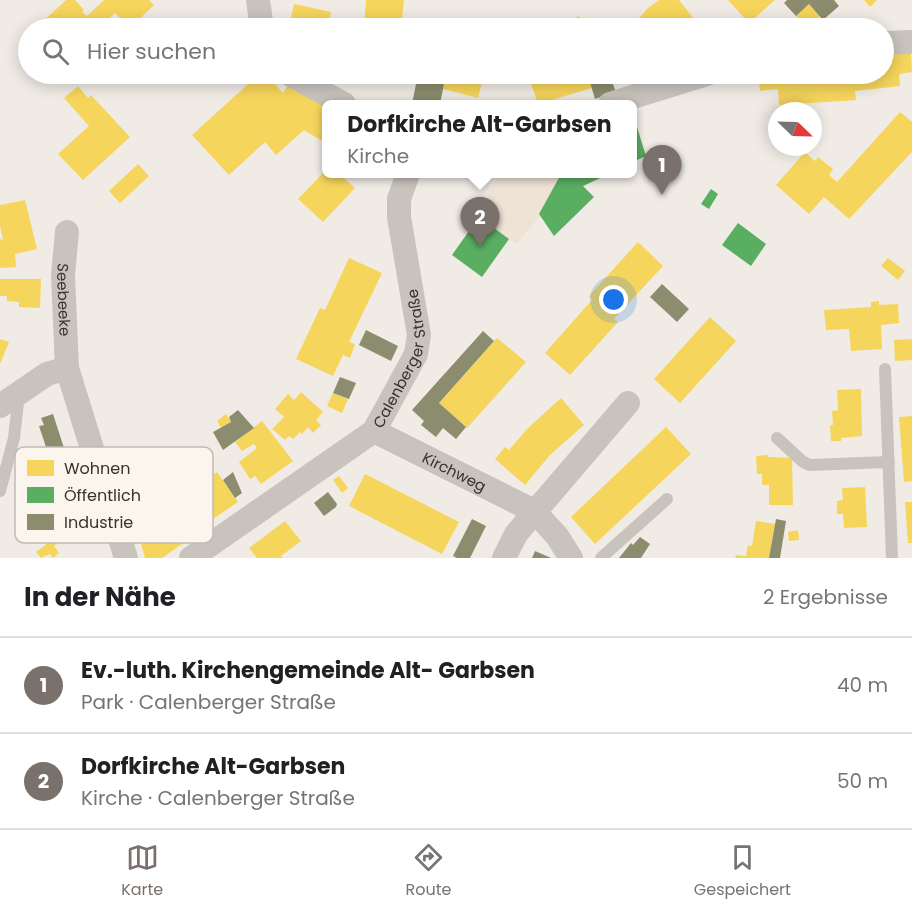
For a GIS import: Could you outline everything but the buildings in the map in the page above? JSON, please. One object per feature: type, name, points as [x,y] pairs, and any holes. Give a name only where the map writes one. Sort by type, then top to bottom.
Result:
[{"type":"street","points":[[258,0],[260,18]]},
{"type":"street","points":[[894,43],[912,42]]},
{"type":"street","points":[[307,84],[335,100]]},
{"type":"street","points":[[626,100],[676,84]]},
{"type":"street","name":"Calenberger Straße","points":[[213,543],[374,431],[413,359],[419,334],[399,217],[399,199],[407,178]]},
{"type":"street","name":"Seebeeke","points":[[67,232],[63,275],[67,368],[92,447]]},
{"type":"street","points":[[9,399],[47,374],[67,368]]},
{"type":"street","points":[[504,558],[516,534],[534,511],[628,403]]},
{"type":"street","name":"Kirchweg","points":[[374,431],[534,511],[557,536],[571,558]]},
{"type":"street","name":"Seebeeke","points":[[121,543],[126,558]]},
{"type":"street","name":"Calenberger Straße","points":[[191,558],[213,543]]},
{"type":"lane","points":[[885,369],[892,558]]},
{"type":"lane","points":[[0,491],[14,438],[9,399]]},
{"type":"lane","points":[[777,438],[809,465],[889,462]]},
{"type":"lane","points":[[601,558],[668,499]]},
{"type":"shaded area","points":[[497,178],[559,178],[540,216],[516,244],[479,217]]},
{"type":"place","name":"Ev.-luth. Kirchengemeinde Alt- Garbsen","points":[[662,195]]},
{"type":"place","name":"Dorfkirche Alt-Garbsen","points":[[480,247]]}]
